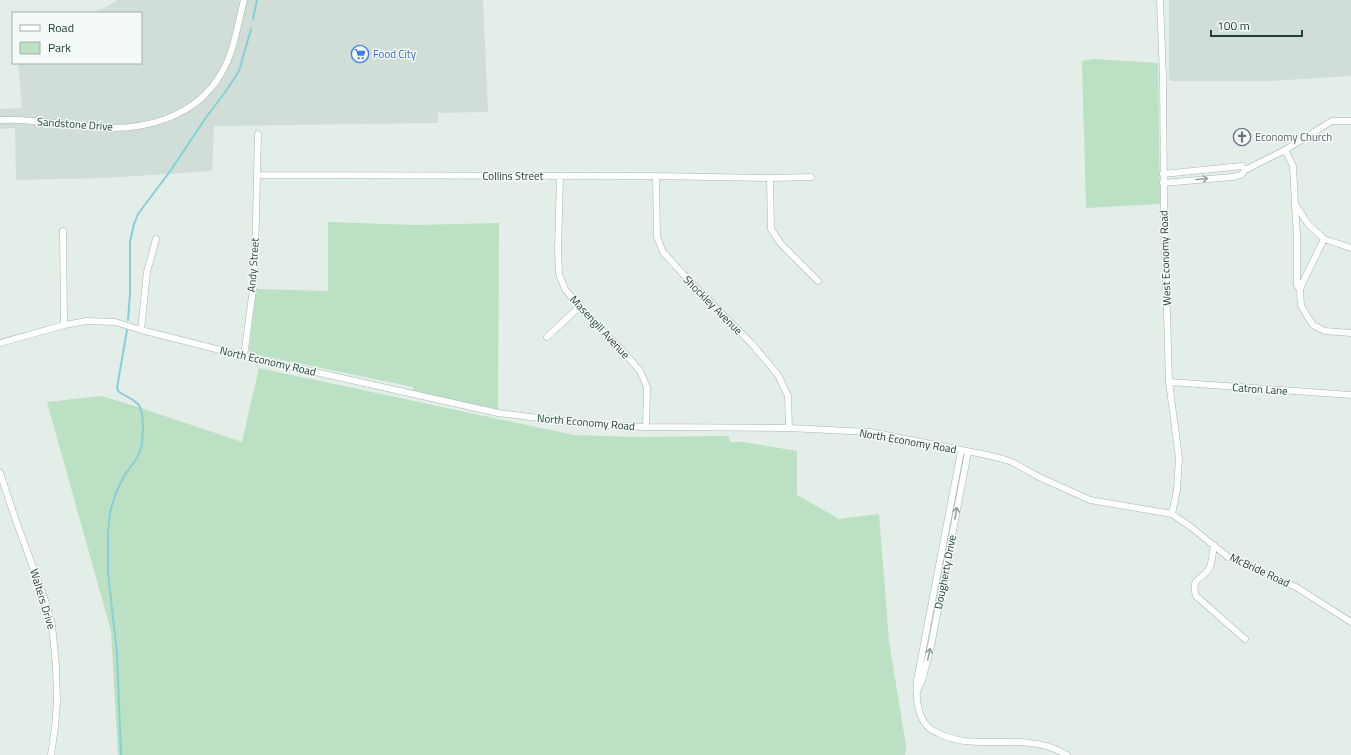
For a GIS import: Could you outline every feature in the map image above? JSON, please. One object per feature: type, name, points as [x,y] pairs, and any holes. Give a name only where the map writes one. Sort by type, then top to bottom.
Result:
[{"type":"street","name":"Sandstone Drive","points":[[0,120],[45,122],[91,128],[109,128],[145,124],[167,119],[184,112],[201,100],[215,84],[223,71],[233,42],[244,0]]},
{"type":"street","name":"West Economy Road","points":[[1160,0],[1163,77],[1163,183],[1169,382],[1179,458],[1177,490],[1172,514]]},
{"type":"street","points":[[1163,183],[1232,177],[1241,174],[1245,170],[1285,150],[1332,121],[1351,121]]},
{"type":"street","points":[[257,175],[258,134]]},
{"type":"street","points":[[1285,150],[1293,166],[1297,235],[1297,284],[1300,290]]},
{"type":"street","points":[[1163,174],[1242,166],[1245,170]]},
{"type":"street","name":"Collins Street","points":[[257,175],[811,177]]},
{"type":"street","name":"Andy Street","points":[[244,356],[253,289],[257,175]]},
{"type":"street","name":"Masengill Avenue","points":[[560,176],[558,248],[559,274],[565,289],[579,307],[640,372],[647,387],[646,427]]},
{"type":"street","name":"Shockley Avenue","points":[[656,176],[657,237],[663,252],[752,344],[778,375],[788,396],[789,428]]},
{"type":"street","points":[[770,178],[771,229],[781,244],[818,281]]},
{"type":"street","points":[[1295,204],[1308,224],[1324,239],[1351,248]]},
{"type":"street","points":[[64,231],[64,325]]},
{"type":"street","points":[[141,330],[147,272],[156,239]]},
{"type":"street","points":[[1324,239],[1302,284],[1300,290],[1301,306],[1313,325],[1325,331],[1351,333]]},
{"type":"street","points":[[547,337],[579,307]]},
{"type":"street","name":"North Economy Road","points":[[0,343],[64,325],[87,321],[115,322],[244,356],[498,413],[598,425],[646,427],[789,428],[870,432],[1003,459],[1090,500],[1172,514]]},
{"type":"street","name":"Catron Lane","points":[[1169,382],[1351,395]]},
{"type":"street","name":"Dougherty Drive","points":[[961,451],[917,680],[918,709],[924,723],[931,730],[948,738],[966,742],[1029,743],[1053,747],[1067,755]]},
{"type":"street","name":"Dougherty Drive","points":[[917,691],[927,665],[968,452]]},
{"type":"street","name":"Walters Drive","points":[[0,473],[45,600],[52,626],[56,666],[57,702],[51,755]]},
{"type":"street","name":"McBride Road","points":[[1172,514],[1228,557],[1296,587],[1351,622]]},
{"type":"street","points":[[944,540],[952,541]]},
{"type":"street","points":[[1214,545],[1209,567],[1195,582],[1193,588],[1196,596],[1245,639]]},
{"type":"shaded area","points":[[118,0],[483,0],[488,112],[438,113],[438,123],[214,126],[212,171],[106,178],[16,180],[15,128],[0,129],[0,109],[22,108],[18,64],[142,64],[142,12],[89,12],[100,10]]},
{"type":"shaded area","points":[[1169,0],[1351,0],[1351,76],[1269,81],[1171,81],[1169,77]]},
{"type":"green space","points":[[1094,59],[1158,63],[1160,204],[1086,208],[1082,61]]},
{"type":"green space","points":[[328,222],[415,225],[499,223],[498,413],[413,393],[413,387],[249,352],[256,289],[328,291]]},
{"type":"green space","points":[[259,368],[574,435],[635,437],[727,436],[729,437],[730,442],[743,442],[797,451],[797,495],[839,519],[879,514],[889,641],[906,746],[905,755],[118,755],[111,631],[47,402],[101,396],[242,442]]},
{"type":"waterway","points":[[253,19],[257,0]]},
{"type":"waterway","points":[[128,320],[130,294],[130,242],[138,214],[171,170],[239,71],[251,29]]},
{"type":"waterway","points":[[121,755],[117,653],[108,573],[108,533],[110,512],[116,493],[124,476],[137,458],[142,445],[143,426],[142,413],[139,405],[119,392],[117,388],[127,330]]},
{"type":"place","name":"Food City","points":[[360,54]]},
{"type":"place","name":"Economy Church","points":[[1242,137]]}]
